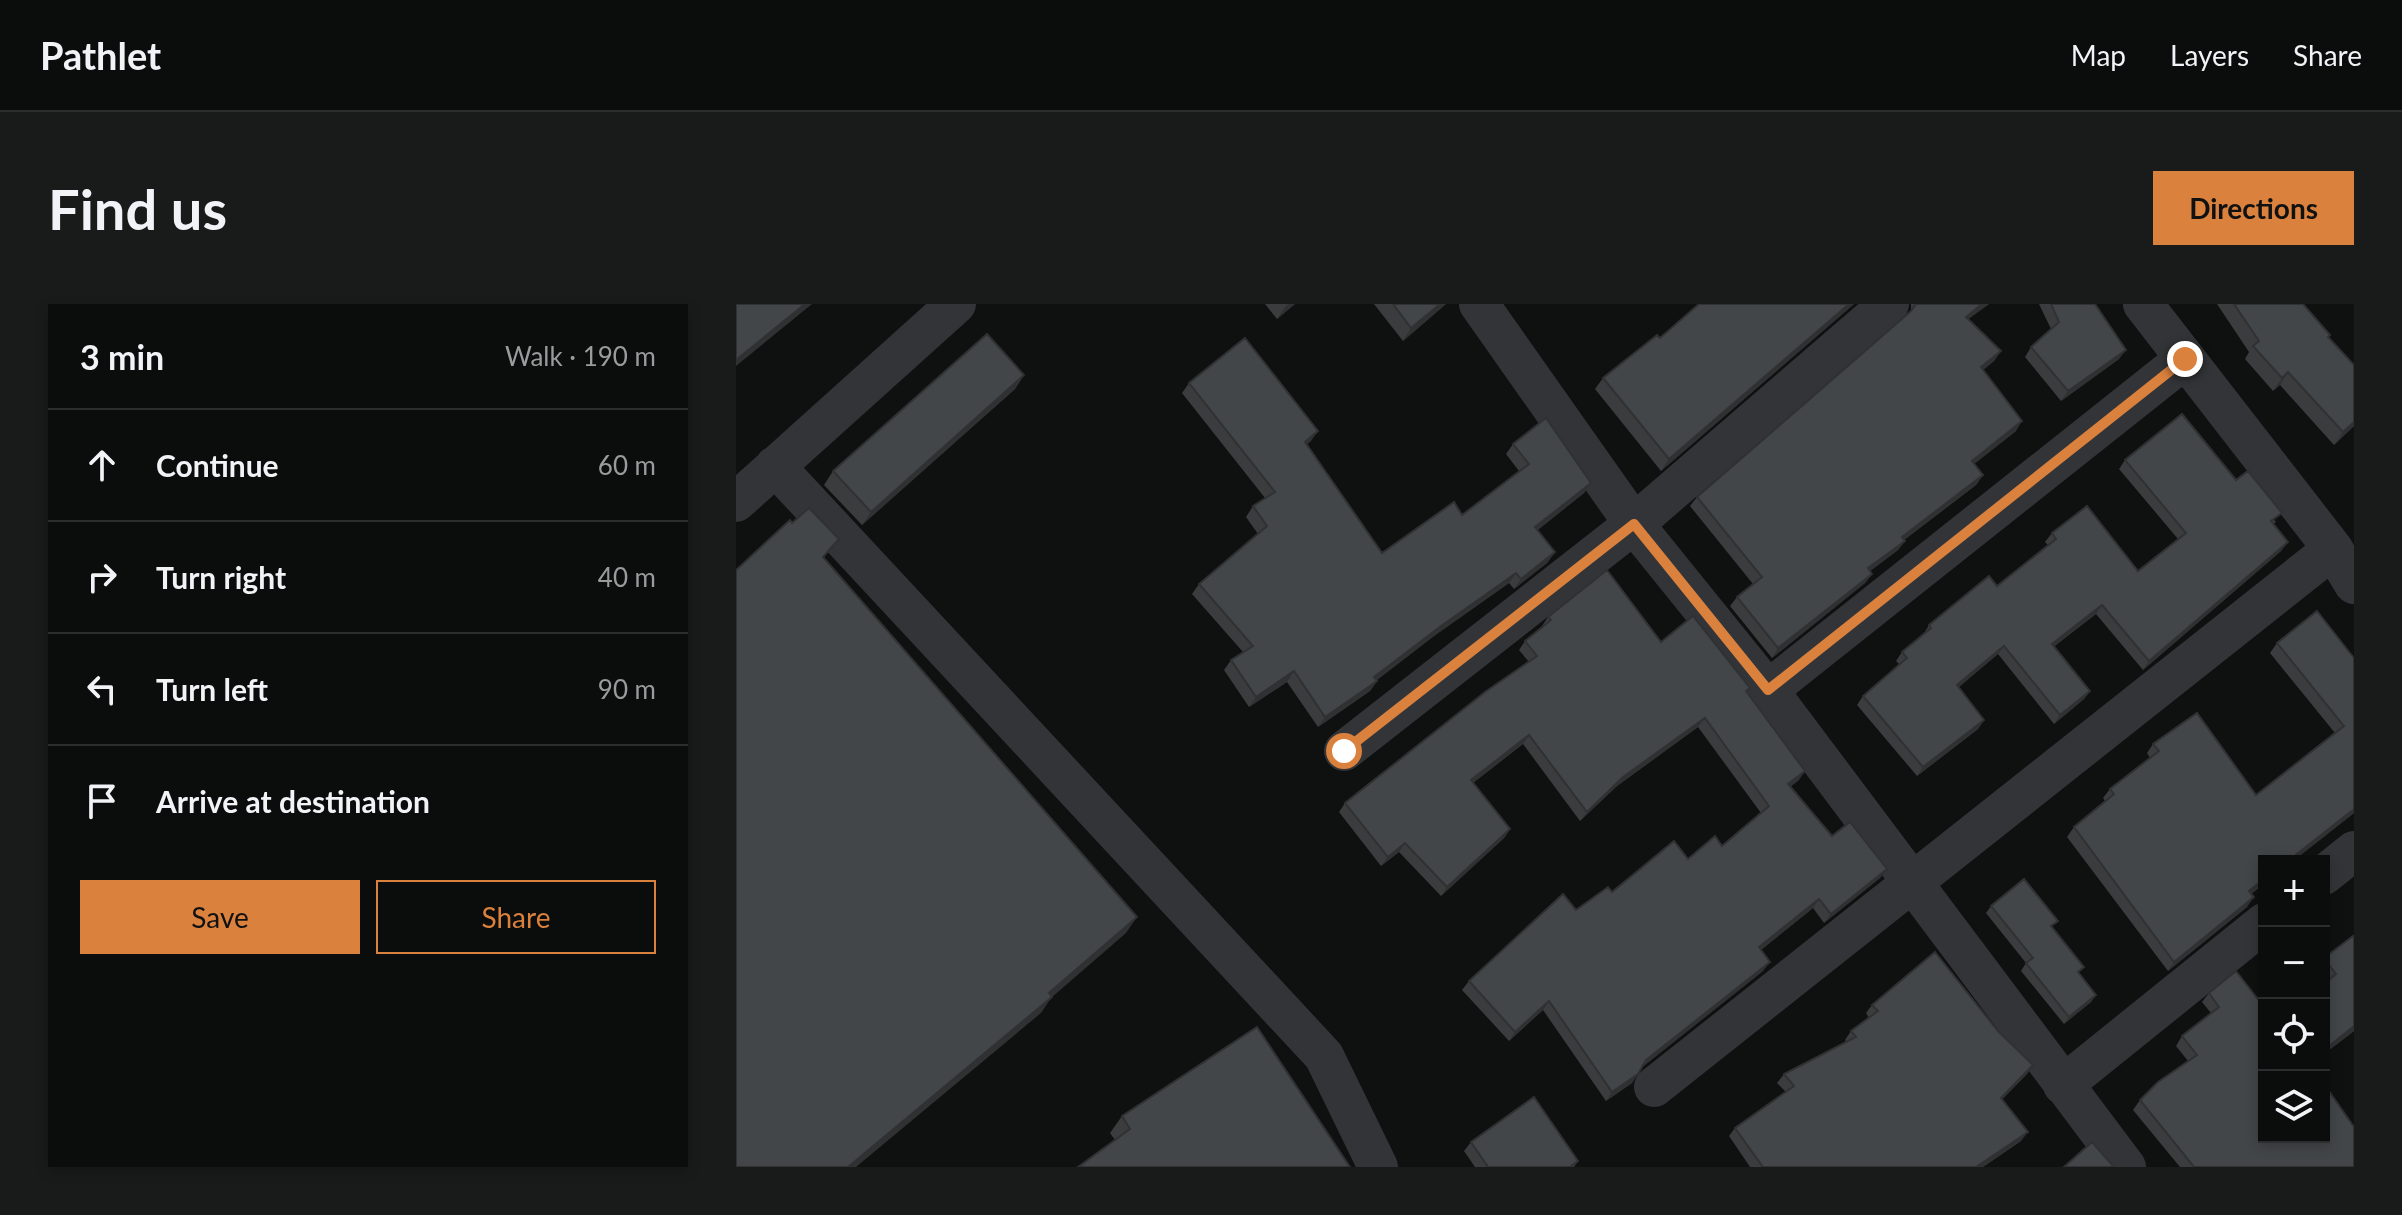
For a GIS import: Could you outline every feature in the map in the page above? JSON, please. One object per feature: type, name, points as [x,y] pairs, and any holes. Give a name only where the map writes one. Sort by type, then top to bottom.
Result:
[{"type":"street","points":[[736,502],[956,304]]},
{"type":"street","points":[[1479,304],[1634,524],[1768,690],[2126,1167]]},
{"type":"street","points":[[1344,751],[1634,524],[1889,304]]},
{"type":"street","points":[[2143,304],[2333,549],[2354,584]]},
{"type":"street","points":[[1768,690],[2185,359]]},
{"type":"street","points":[[775,466],[1324,1056],[1378,1167]]},
{"type":"street","points":[[1654,1087],[2333,549]]},
{"type":"street","points":[[2330,870],[2354,851]]},
{"type":"street","points":[[2063,1085],[2259,927]]},
{"type":"building","points":[[736,304],[805,304],[736,360]]},
{"type":"building","points":[[1393,304],[1440,304],[1411,328]]},
{"type":"building","points":[[1699,304],[1849,304],[1669,459],[1603,378],[1657,335],[1660,338]]},
{"type":"building","points":[[1916,304],[1982,304],[1966,317],[2001,351],[1981,367],[2022,421],[1972,461],[1983,475],[1902,537],[1905,541],[1868,568],[1872,574],[1778,648],[1737,597],[1762,577],[1697,497]]},
{"type":"building","points":[[2051,304],[2095,304],[2126,350],[2068,391],[2031,347],[2059,322]]},
{"type":"building","points":[[2234,304],[2303,304],[2354,365],[2354,422],[2343,432],[2288,372],[2282,378],[2253,346],[2259,341]]},
{"type":"building","points":[[987,334],[1024,375],[871,512],[833,471]]},
{"type":"building","points":[[1245,338],[1318,431],[1305,442],[1382,553],[1454,502],[1462,515],[1529,464],[1513,444],[1546,418],[1591,483],[1535,527],[1555,552],[1521,579],[1516,573],[1441,626],[1374,677],[1377,681],[1325,717],[1294,671],[1256,697],[1231,660],[1253,646],[1199,584],[1267,526],[1253,506],[1275,492],[1189,383]]},
{"type":"building","points":[[2182,414],[2236,480],[2248,471],[2282,513],[2271,521],[2288,542],[2149,661],[2102,605],[2052,644],[2090,691],[2060,715],[2004,646],[1957,685],[1984,720],[1923,767],[1863,696],[1907,658],[1902,652],[1931,628],[1929,625],[1989,576],[1997,586],[2056,539],[2052,533],[2087,506],[2138,571],[2186,533],[2125,460]]},
{"type":"building","points":[[809,508],[839,539],[823,557],[1137,917],[1049,993],[1052,997],[848,1167],[736,1167],[736,570],[790,520],[792,523]]},
{"type":"building","points":[[1607,570],[1661,642],[1693,616],[1750,688],[1746,691],[1805,771],[1788,784],[1832,836],[1850,822],[1887,869],[1831,914],[1819,899],[1759,947],[1770,962],[1646,1060],[1638,1074],[1612,1092],[1549,1001],[1515,1032],[1469,981],[1563,894],[1576,910],[1608,887],[1612,892],[1674,841],[1688,859],[1715,836],[1722,846],[1769,806],[1705,718],[1623,777],[1587,812],[1529,735],[1471,780],[1510,829],[1447,887],[1405,843],[1388,857],[1345,803],[1485,692],[1537,656],[1525,641],[1551,620],[1548,617]]},
{"type":"building","points":[[2317,611],[2354,658],[2354,809],[2296,855],[2258,855],[2258,884],[2249,891],[2254,897],[2174,962],[2074,827],[2114,794],[2110,789],[2159,751],[2153,744],[2197,713],[2256,795],[2344,726],[2277,643]]},
{"type":"building","points":[[2024,879],[2058,921],[2051,926],[2084,967],[2078,972],[2096,995],[2069,1017],[2026,963],[2033,958],[1991,906]]},
{"type":"building","points":[[2353,936],[2354,1026],[2330,1045],[2330,979],[2336,974],[2330,966],[2330,953]]},
{"type":"building","points":[[1935,952],[1998,1031],[2033,1065],[2001,1098],[2028,1132],[1976,1167],[1763,1167],[1735,1128],[1794,1086],[1784,1074],[1856,1037],[1851,1031],[1878,1011],[1872,1005]]},
{"type":"building","points":[[2236,971],[2258,999],[2258,1143],[2330,1143],[2330,1093],[2354,1127],[2354,1167],[2194,1167],[2140,1100],[2158,1082],[2197,1055],[2182,1036],[2219,1007],[2209,993]]},
{"type":"building","points":[[1257,1027],[1350,1167],[1078,1167],[1130,1129],[1122,1116]]},
{"type":"building","points":[[1534,1097],[1578,1161],[1570,1167],[1488,1167],[1471,1142]]},
{"type":"building","points":[[2092,1142],[2114,1167],[2064,1167]]},
{"type":"route","points":[[1344,751],[1634,524],[1768,690],[2185,359]]}]
